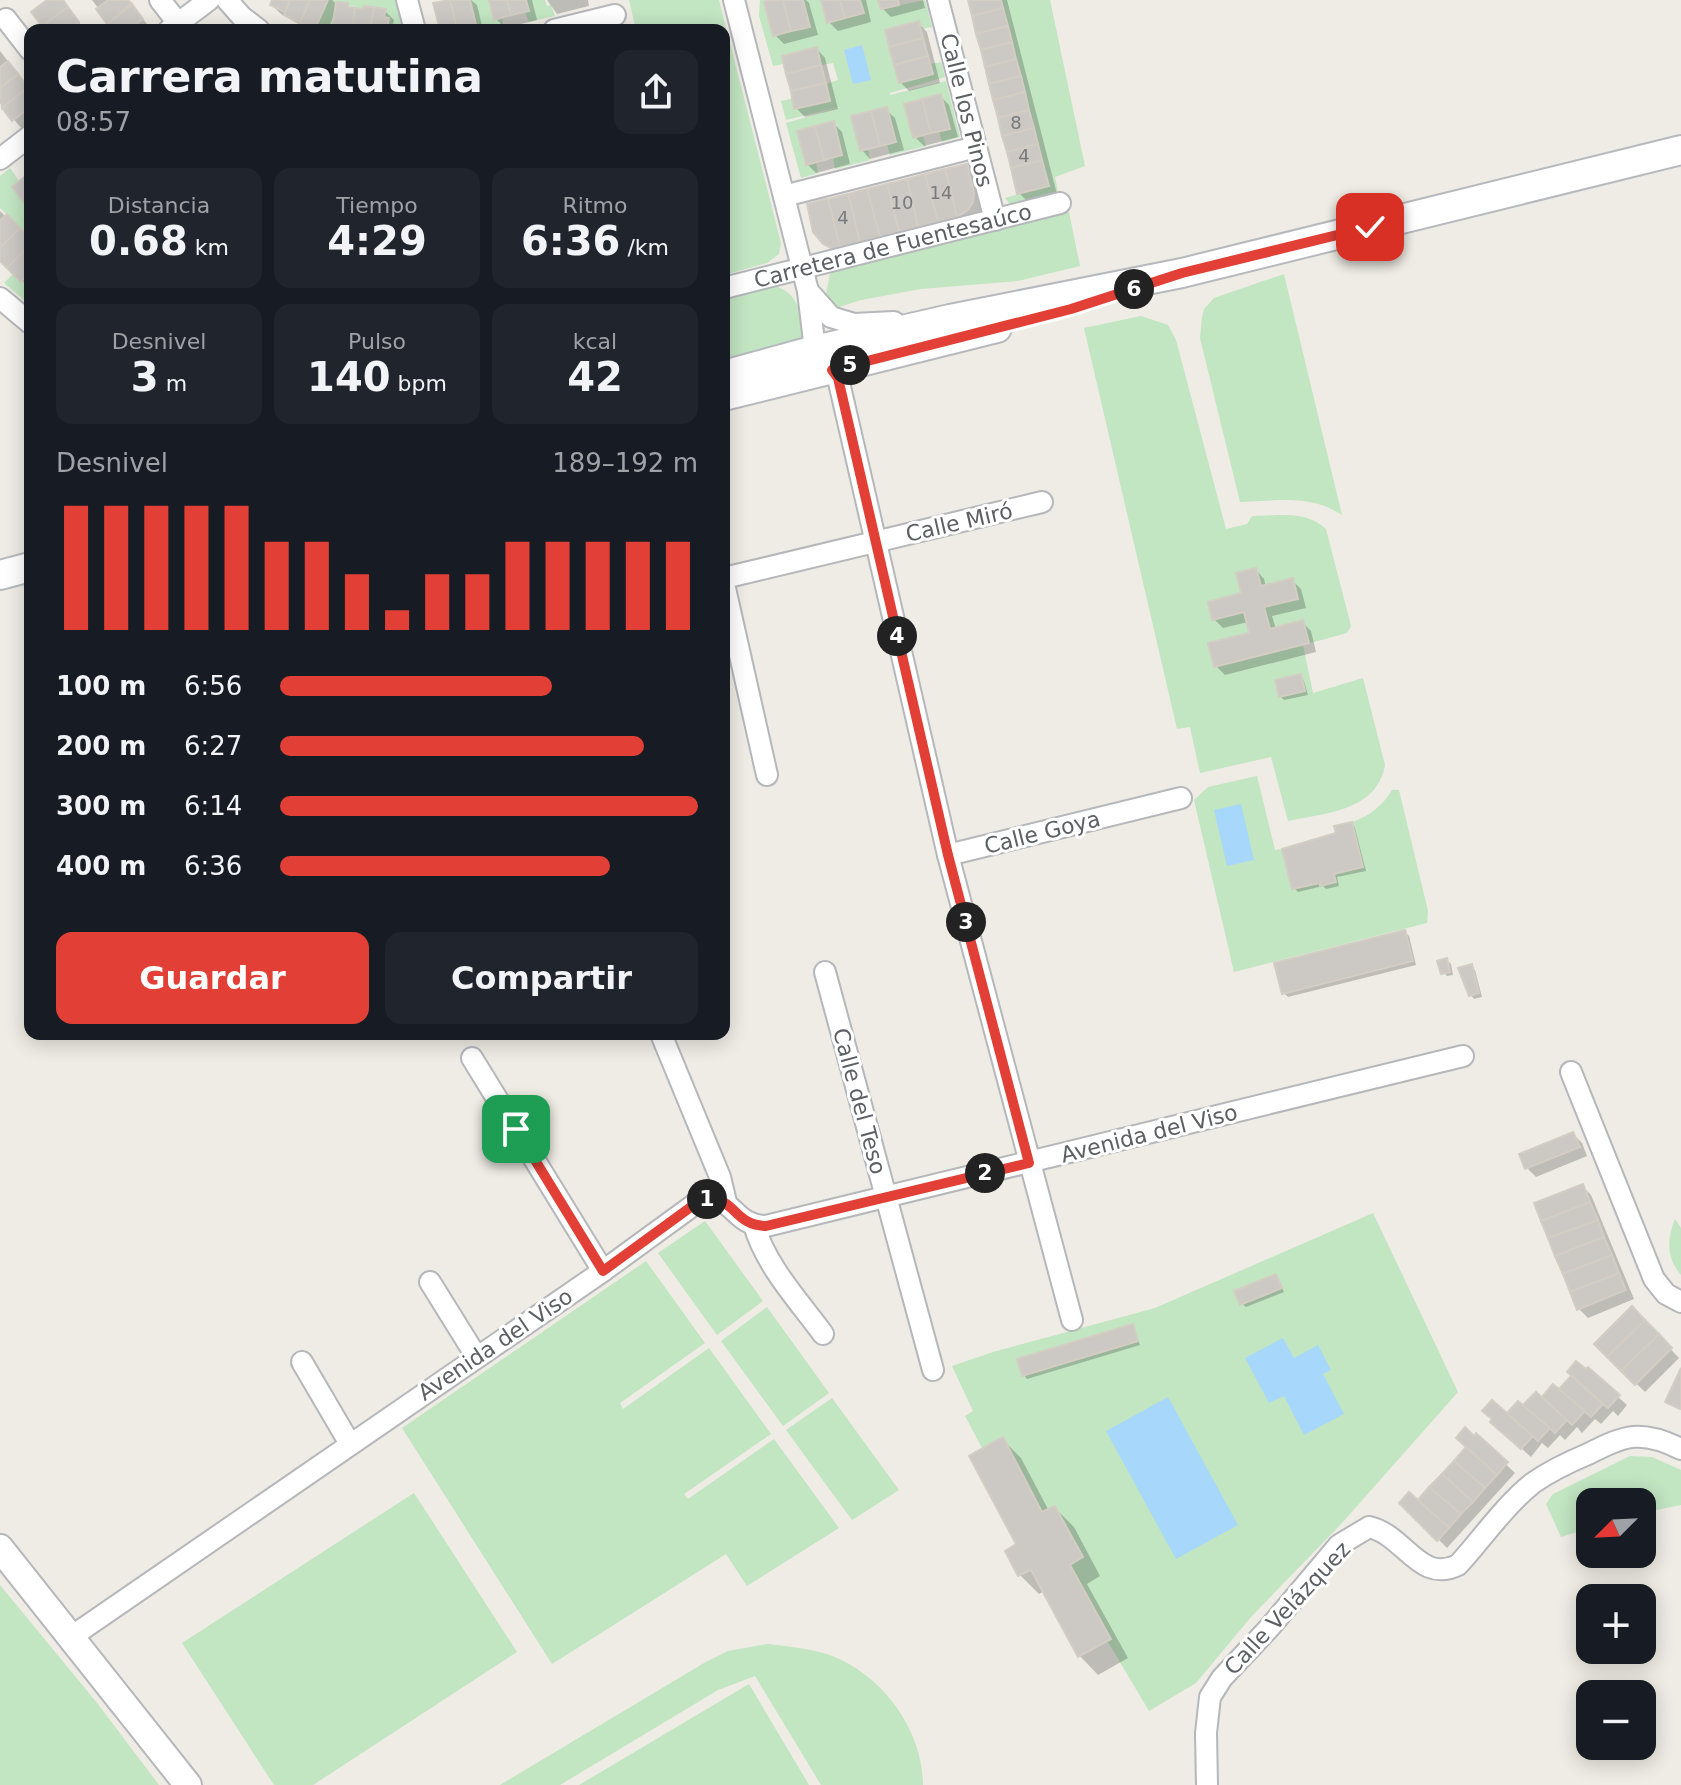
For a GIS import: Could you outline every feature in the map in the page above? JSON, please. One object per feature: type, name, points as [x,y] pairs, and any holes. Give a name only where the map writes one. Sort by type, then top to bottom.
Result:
[{"type":"main road","points":[[824,360],[886,334],[1182,273],[1681,150]]},
{"type":"main road","points":[[730,384],[803,364],[1071,309],[1182,273]]},
{"type":"main road","points":[[0,575],[24,569]]},
{"type":"street","points":[[160,0],[172,24]]},
{"type":"street","points":[[178,24],[209,0]]},
{"type":"street","points":[[227,0],[251,24]]},
{"type":"street","points":[[407,0],[413,24]]},
{"type":"street","points":[[734,0],[824,360],[838,378],[948,855],[1072,1320]]},
{"type":"street","name":"Calle los Pinos","points":[[938,0],[995,220]]},
{"type":"street","points":[[578,24],[615,15]]},
{"type":"street","points":[[6,19],[24,42]]},
{"type":"street","points":[[0,159],[24,141]]},
{"type":"street","points":[[784,196],[976,147]]},
{"type":"street","name":"Carretera de Fuentesaúco","points":[[730,286],[1060,203]]},
{"type":"street","points":[[808,291],[831,317],[854,324],[950,319]]},
{"type":"street","points":[[0,298],[24,318]]},
{"type":"street","name":"Calle Miró","points":[[730,577],[1042,502]]},
{"type":"street","points":[[730,611],[767,775]]},
{"type":"street","name":"Calle Goya","points":[[948,855],[1181,798]]},
{"type":"street","name":"Calle del Teso","points":[[825,972],[933,1370]]},
{"type":"street","points":[[663,1040],[720,1177],[726,1202],[737,1215],[754,1225],[758,1240],[773,1266],[823,1334]]},
{"type":"street","name":"Avenida del Viso","points":[[754,1225],[766,1226],[1463,1056]]},
{"type":"street","points":[[472,1058],[603,1271]]},
{"type":"street","points":[[1571,1072],[1654,1279],[1666,1294],[1681,1302]]},
{"type":"street","name":"Avenida del Viso","points":[[71,1637],[603,1271],[695,1204],[712,1197],[726,1202]]},
{"type":"street","points":[[430,1282],[476,1356]]},
{"type":"street","points":[[302,1362],[350,1444]]},
{"type":"street","name":"Calle Velázquez","points":[[1207,1785],[1206,1733],[1210,1697],[1222,1678],[1339,1545],[1369,1527],[1381,1530],[1429,1570],[1446,1571],[1458,1565],[1532,1484],[1554,1470],[1621,1438],[1640,1436],[1665,1441],[1681,1449]]},
{"type":"street","points":[[0,1548],[188,1785]]},
{"type":"green space","points":[[328,0],[395,0],[401,24],[388,24],[389,18],[384,17],[385,9],[364,6],[363,9],[336,2],[333,24],[318,24]]},
{"type":"green space","points":[[470,0],[489,0],[494,19],[502,18],[503,24],[472,24]]},
{"type":"green space","points":[[526,0],[545,0],[547,6],[551,5],[555,16],[529,22],[525,12],[529,11]]},
{"type":"green space","points":[[629,0],[719,0],[725,24],[635,24]]},
{"type":"green space","points":[[760,0],[771,0],[764,2],[774,36],[810,27],[803,0],[821,0],[827,22],[863,13],[860,0],[878,0],[881,9],[925,0],[932,27],[921,29],[919,21],[885,30],[899,82],[932,74],[930,64],[941,62],[945,77],[890,95],[946,81],[960,137],[942,142],[939,131],[949,129],[941,94],[904,104],[913,138],[923,136],[926,146],[890,155],[887,144],[896,141],[887,108],[851,116],[860,150],[868,149],[870,160],[835,169],[833,158],[842,155],[834,122],[797,131],[805,165],[816,162],[818,173],[801,178],[786,123],[844,106],[786,120],[781,101],[838,80],[833,63],[821,65],[817,47],[782,56],[784,64],[773,66],[759,16]]},
{"type":"green space","points":[[1001,0],[1050,0],[1085,166],[1055,177],[1058,192],[1010,204],[1005,198],[1049,185]]},
{"type":"green space","points":[[730,43],[781,243],[779,254],[767,263],[730,273]]},
{"type":"green space","points":[[10,168],[19,181],[12,188],[24,203],[24,231],[0,208],[0,176]]},
{"type":"green space","points":[[1069,212],[1080,266],[1018,281],[921,289],[836,308],[826,294],[830,274],[838,269]]},
{"type":"green space","points":[[13,274],[21,282],[24,279],[24,300],[4,283]]},
{"type":"green space","points":[[1284,274],[1342,515],[1305,501],[1240,502],[1200,338],[1204,309],[1214,298]]},
{"type":"green space","points":[[775,286],[784,290],[795,301],[806,340],[730,361],[730,297]]},
{"type":"green space","points":[[1141,316],[1168,325],[1176,340],[1226,529],[1247,524],[1252,516],[1282,515],[1309,519],[1326,529],[1351,626],[1347,633],[1303,645],[1313,693],[1363,678],[1385,765],[1372,792],[1348,807],[1288,821],[1271,757],[1200,773],[1190,727],[1177,729],[1084,328]]},
{"type":"green space","points":[[1257,776],[1275,850],[1282,849],[1293,889],[1336,882],[1334,874],[1363,867],[1352,822],[1375,810],[1392,790],[1399,790],[1428,911],[1427,923],[1234,972],[1194,800],[1208,787]]},
{"type":"green space","points":[[1373,1213],[1458,1392],[1342,1523],[1251,1617],[1196,1683],[1149,1711],[1108,1642],[1078,1657],[1031,1571],[1018,1576],[1005,1551],[1016,1543],[969,1456],[982,1448],[965,1416],[973,1411],[952,1366],[1155,1308]]},
{"type":"green space","points":[[1675,1219],[1681,1228],[1681,1275],[1669,1248]]},
{"type":"green space","points":[[705,1221],[763,1301],[717,1335],[658,1253]]},
{"type":"green space","points":[[646,1261],[705,1343],[620,1403],[623,1409],[709,1348],[771,1434],[684,1494],[688,1499],[774,1439],[839,1528],[747,1586],[726,1554],[552,1664],[402,1428]]},
{"type":"green space","points":[[767,1307],[829,1393],[783,1426],[721,1341]]},
{"type":"green space","points":[[832,1398],[899,1490],[852,1520],[786,1430]]},
{"type":"green space","points":[[1630,1456],[1652,1457],[1681,1470],[1681,1505],[1656,1510],[1656,1488],[1576,1488],[1576,1532],[1561,1537],[1546,1504],[1553,1494]]},
{"type":"green space","points":[[414,1493],[517,1652],[313,1785],[274,1785],[182,1643]]},
{"type":"green space","points":[[0,1585],[97,1703],[159,1785],[0,1785]]},
{"type":"green space","points":[[767,1644],[823,1653],[862,1672],[879,1687],[894,1703],[915,1742],[923,1785],[821,1785],[755,1676],[718,1690],[560,1785],[500,1785],[704,1663],[728,1651]]},
{"type":"green space","points":[[749,1684],[809,1785],[579,1785]]},
{"type":"water","points":[[862,45],[871,80],[853,84],[844,50]]},
{"type":"water","points":[[1241,804],[1254,860],[1227,866],[1214,810]]},
{"type":"water","points":[[1283,1338],[1294,1358],[1318,1345],[1331,1370],[1323,1374],[1344,1414],[1304,1435],[1284,1396],[1269,1403],[1245,1358]]},
{"type":"water","points":[[1168,1397],[1238,1525],[1176,1559],[1106,1431]]},
{"type":"building","points":[[47,0],[63,0],[68,7],[45,24],[40,24],[31,12]]},
{"type":"building","points":[[108,0],[128,0],[132,4],[107,24],[96,9]]},
{"type":"building","points":[[272,0],[290,0],[285,12],[270,5]]},
{"type":"building","points":[[290,0],[310,0],[300,23],[284,15]]},
{"type":"building","points":[[310,0],[328,0],[317,24],[300,23]]},
{"type":"building","points":[[450,0],[470,0],[476,24],[456,24]]},
{"type":"building","points":[[450,0],[456,24],[438,24],[433,3]]},
{"type":"building","points":[[489,0],[507,0],[511,15],[494,20]]},
{"type":"building","points":[[507,0],[526,0],[529,11],[511,15]]},
{"type":"building","points":[[783,0],[791,31],[773,36],[764,2]]},
{"type":"building","points":[[783,0],[803,0],[810,27],[791,31]]},
{"type":"building","points":[[821,0],[840,0],[845,18],[827,23]]},
{"type":"building","points":[[840,0],[860,0],[864,13],[845,18]]},
{"type":"building","points":[[878,0],[898,0],[899,5],[881,9]]},
{"type":"building","points":[[968,0],[1001,0],[1003,8],[972,16]]},
{"type":"building","points":[[336,2],[348,3],[348,7],[355,8],[353,24],[333,24]]},
{"type":"building","points":[[132,4],[143,19],[136,24],[107,24]]},
{"type":"building","points":[[364,6],[374,7],[371,24],[353,24],[355,8],[363,9]]},
{"type":"building","points":[[68,7],[79,22],[76,24],[45,24]]},
{"type":"building","points":[[374,7],[386,9],[384,17],[389,18],[388,24],[371,24]]},
{"type":"building","points":[[1003,8],[1008,26],[976,34],[972,16]]},
{"type":"building","points":[[919,21],[923,38],[889,47],[885,30]]},
{"type":"building","points":[[1008,26],[1012,42],[981,50],[976,34]]},
{"type":"building","points":[[923,38],[928,56],[894,65],[889,47]]},
{"type":"building","points":[[1012,42],[1016,59],[985,67],[981,50]]},
{"type":"building","points":[[817,47],[821,65],[786,74],[782,56]]},
{"type":"building","points":[[928,56],[933,74],[899,83],[894,65]]},
{"type":"building","points":[[1016,59],[1021,76],[989,84],[985,67]]},
{"type":"building","points":[[8,61],[18,74],[0,88],[0,67]]},
{"type":"building","points":[[821,65],[826,83],[791,91],[786,74]]},
{"type":"building","points":[[18,74],[24,82],[24,90],[2,108],[0,88]]},
{"type":"building","points":[[1021,76],[1025,92],[993,100],[989,84]]},
{"type":"building","points":[[826,83],[830,101],[794,109],[791,91]]},
{"type":"building","points":[[24,90],[24,112],[12,121],[2,108]]},
{"type":"building","points":[[1025,92],[1029,110],[998,118],[993,100]]},
{"type":"building","points":[[941,94],[950,129],[931,133],[922,99]]},
{"type":"building","points":[[922,99],[931,133],[913,138],[904,104]]},
{"type":"building","points":[[887,107],[896,142],[880,146],[871,111]]},
{"type":"building","points":[[1029,110],[1034,128],[1002,136],[998,118]]},
{"type":"building","points":[[871,111],[880,146],[860,151],[851,116]]},
{"type":"building","points":[[834,121],[842,155],[824,160],[815,126]]},
{"type":"building","points":[[815,126],[824,160],[806,165],[797,131]]},
{"type":"building","points":[[1034,128],[1038,144],[1007,152],[1002,136]]},
{"type":"building","points":[[1038,144],[1042,160],[1011,168],[1007,152]]},
{"type":"building","points":[[1042,160],[1049,186],[1017,194],[1011,168]]},
{"type":"building","points":[[967,164],[973,202],[968,210],[957,217],[945,169]]},
{"type":"building","points":[[945,169],[957,217],[938,222],[925,174]]},
{"type":"building","points":[[925,174],[938,222],[918,227],[907,179]]},
{"type":"building","points":[[24,177],[24,203],[12,187]]},
{"type":"building","points":[[907,179],[918,227],[899,232],[887,184]]},
{"type":"building","points":[[887,184],[899,232],[880,237],[867,189]]},
{"type":"building","points":[[867,189],[880,237],[860,242],[848,194]]},
{"type":"building","points":[[848,194],[860,242],[840,247],[828,199]]},
{"type":"building","points":[[828,199],[840,247],[833,249],[823,244],[813,232],[807,204]]},
{"type":"building","points":[[7,214],[20,228],[0,248],[0,221]]},
{"type":"building","points":[[20,228],[24,232],[24,251],[7,268],[0,261],[0,248]]},
{"type":"building","points":[[24,251],[24,279],[21,282],[7,268]]},
{"type":"building","points":[[1256,568],[1261,586],[1293,578],[1298,599],[1264,607],[1270,629],[1303,620],[1309,643],[1214,667],[1208,643],[1249,633],[1244,612],[1212,620],[1208,602],[1241,593],[1236,573]]},
{"type":"building","points":[[1301,674],[1305,691],[1279,697],[1275,680]]},
{"type":"building","points":[[1352,822],[1363,867],[1334,874],[1336,882],[1292,889],[1282,849],[1336,833],[1334,826]]},
{"type":"building","points":[[1405,930],[1413,961],[1282,994],[1274,963]]},
{"type":"building","points":[[1447,958],[1450,972],[1441,974],[1437,961]]},
{"type":"building","points":[[1472,964],[1479,993],[1469,996],[1458,968]]},
{"type":"building","points":[[1573,1132],[1580,1147],[1525,1169],[1519,1154]]},
{"type":"building","points":[[1583,1184],[1590,1202],[1541,1221],[1534,1203]]},
{"type":"building","points":[[1590,1202],[1598,1220],[1548,1238],[1541,1221]]},
{"type":"building","points":[[1598,1220],[1604,1237],[1555,1256],[1548,1238]]},
{"type":"building","points":[[1604,1237],[1612,1255],[1563,1274],[1555,1256]]},
{"type":"building","points":[[1612,1255],[1619,1273],[1570,1292],[1563,1274]]},
{"type":"building","points":[[1619,1273],[1626,1290],[1577,1310],[1570,1292]]},
{"type":"building","points":[[1276,1274],[1282,1288],[1240,1305],[1234,1291]]},
{"type":"building","points":[[1632,1306],[1645,1320],[1607,1357],[1594,1344]]},
{"type":"building","points":[[1645,1320],[1659,1334],[1621,1371],[1607,1357]]},
{"type":"building","points":[[1133,1324],[1138,1341],[1022,1376],[1017,1359]]},
{"type":"building","points":[[1659,1334],[1672,1348],[1635,1385],[1621,1371]]},
{"type":"building","points":[[1576,1361],[1586,1369],[1588,1367],[1620,1395],[1608,1408],[1567,1372]]},
{"type":"building","points":[[1681,1368],[1681,1408],[1680,1409],[1665,1402]]},
{"type":"building","points":[[1571,1376],[1603,1404],[1591,1417],[1559,1389]]},
{"type":"building","points":[[1553,1384],[1585,1411],[1572,1425],[1542,1397]]},
{"type":"building","points":[[1536,1392],[1567,1420],[1555,1433],[1523,1405]]},
{"type":"building","points":[[1492,1400],[1533,1436],[1521,1449],[1482,1411]]},
{"type":"building","points":[[1518,1401],[1550,1428],[1538,1441],[1507,1413]]},
{"type":"building","points":[[1465,1427],[1508,1462],[1497,1475],[1456,1438]]},
{"type":"building","points":[[1003,1437],[1042,1512],[1055,1506],[1083,1557],[1070,1565],[1111,1639],[1078,1657],[1031,1570],[1018,1576],[1005,1551],[1016,1544],[969,1456]]},
{"type":"building","points":[[1466,1447],[1497,1475],[1485,1488],[1454,1461]]},
{"type":"building","points":[[1454,1461],[1485,1488],[1473,1502],[1442,1474]]},
{"type":"building","points":[[1442,1474],[1473,1502],[1461,1514],[1429,1487]]},
{"type":"building","points":[[1429,1487],[1461,1514],[1449,1528],[1418,1500]]},
{"type":"building","points":[[1409,1492],[1449,1528],[1437,1541],[1399,1503]]},
{"type":"route","points":[[516,1129],[603,1271],[695,1204],[712,1197],[726,1202],[747,1223],[766,1226],[1029,1163],[948,855],[838,378],[832,370],[1071,309],[1182,273],[1370,227]]}]
